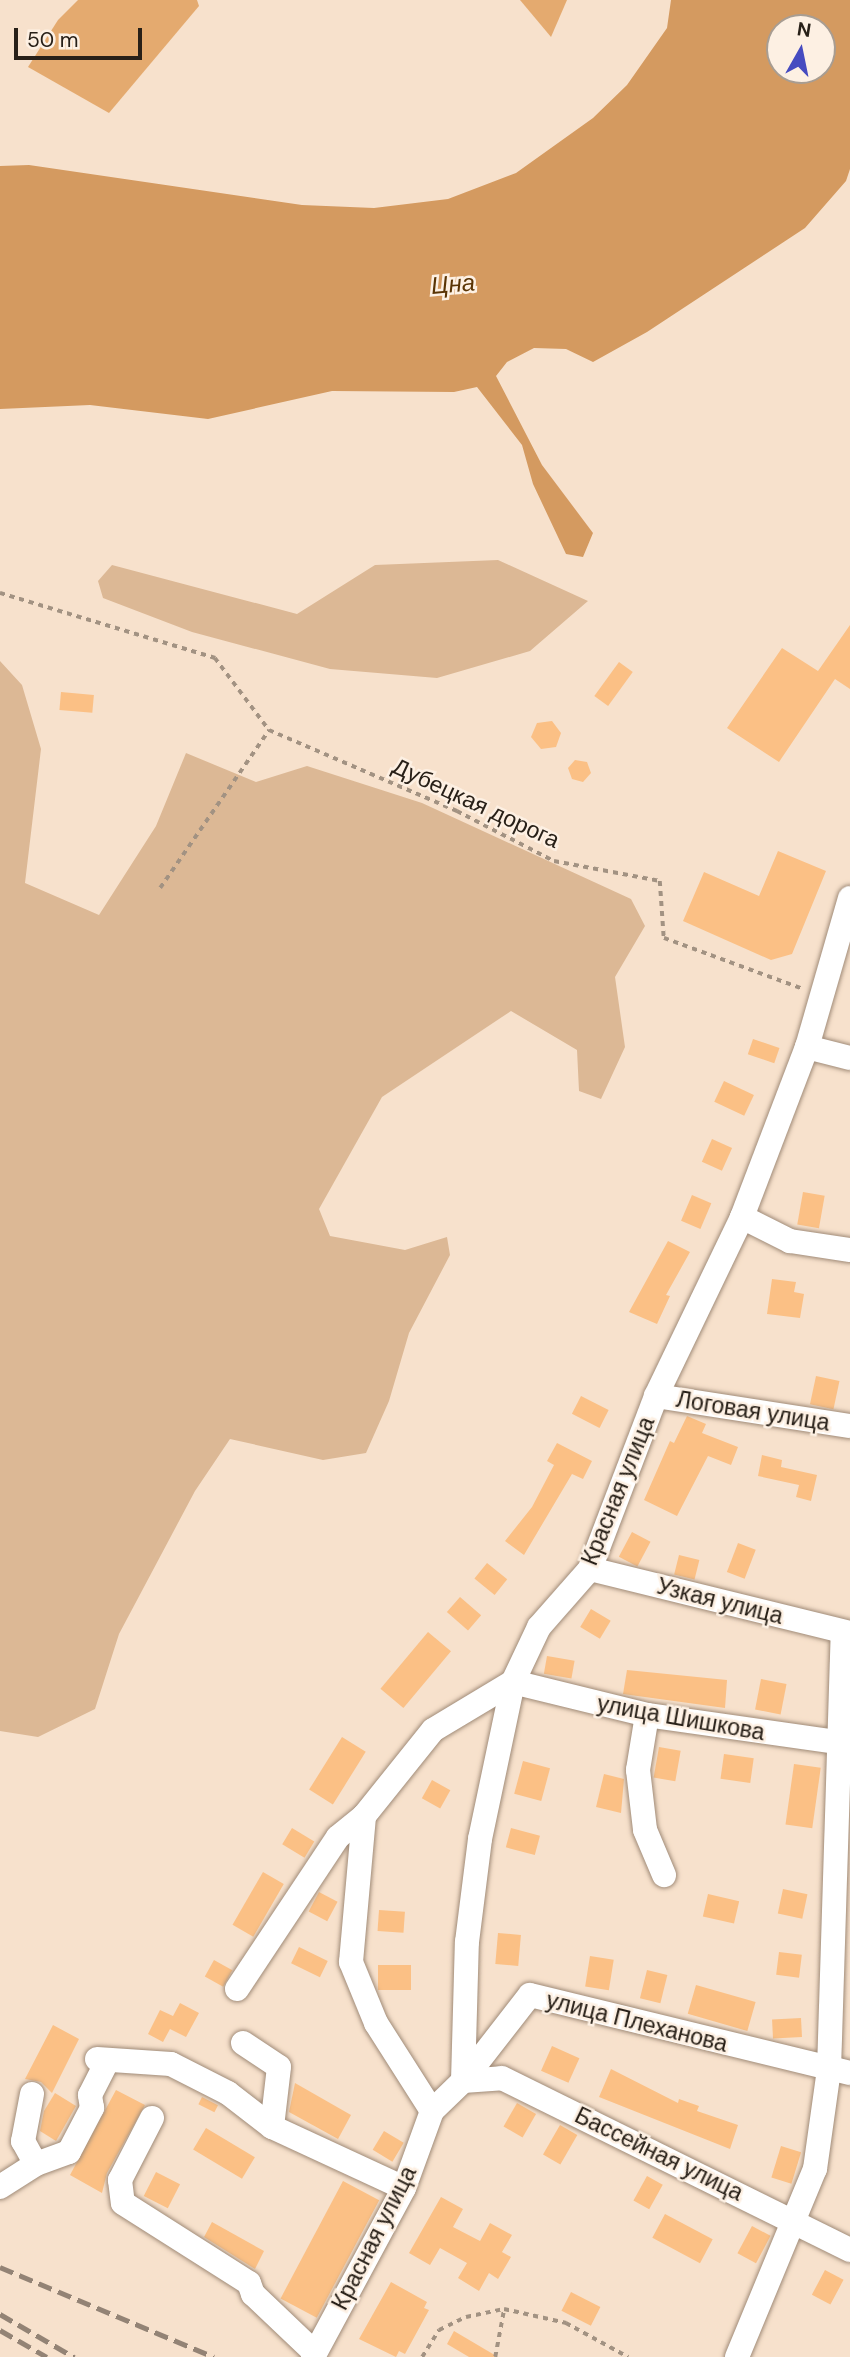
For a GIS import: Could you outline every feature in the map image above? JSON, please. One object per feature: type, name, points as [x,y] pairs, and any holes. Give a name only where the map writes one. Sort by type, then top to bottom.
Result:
[{"type":"street","name":"Красная улица","points":[[463,2081],[467,1942],[480,1839],[513,1682],[539,1627],[590,1569],[656,1395],[742,1217],[807,1047],[850,898]]},
{"type":"street","points":[[807,1047],[850,1058]]},
{"type":"street","points":[[742,1217],[790,1241],[850,1250]]},
{"type":"street","name":"Логовая улица","points":[[656,1395],[850,1426]]},
{"type":"street","name":"Узкая улица","points":[[590,1569],[847,1632]]},
{"type":"street","points":[[737,2357],[815,2169],[840,2071],[831,1921],[846,1744],[847,1632]]},
{"type":"street","points":[[237,1989],[338,1837],[364,1816],[433,1730],[513,1682]]},
{"type":"street","name":"улица Шишкова","points":[[513,1682],[647,1715],[846,1744]]},
{"type":"street","points":[[647,1715],[638,1770],[645,1830],[664,1875]]},
{"type":"street","points":[[364,1816],[351,1962],[376,2023],[432,2111]]},
{"type":"street","name":"улица Плеханова","points":[[432,2111],[463,2081],[530,1996],[840,2071]]},
{"type":"street","points":[[243,2043],[279,2067],[272,2127]]},
{"type":"street","points":[[0,2187],[36,2164],[69,2152],[92,2108],[90,2095],[102,2060],[171,2064],[228,2093],[272,2127],[404,2188]]},
{"type":"street","name":"Бассейная улица","points":[[463,2081],[502,2078],[850,2250]]},
{"type":"street","points":[[32,2094],[23,2141],[36,2164]]},
{"type":"street","name":"Красная улица","points":[[313,2354],[404,2188],[432,2111]]},
{"type":"street","points":[[152,2118],[120,2180],[123,2203],[249,2283],[253,2294],[313,2354]]},
{"type":"path","name":"Дубецкая дорога","points":[[0,593],[215,658],[269,730],[457,811],[554,861],[660,881],[664,938],[822,996]]},
{"type":"path","points":[[160,888],[269,730]]},
{"type":"path","points":[[495,2357],[504,2308]]},
{"type":"path","points":[[422,2357],[439,2330],[466,2317],[504,2308],[566,2323],[628,2357]]},
{"type":"shaded area","points":[[78,0],[197,0],[199,6],[109,113],[28,67],[58,20]]},
{"type":"shaded area","points":[[520,0],[567,0],[551,37]]},
{"type":"shaded area","points":[[498,560],[588,601],[530,651],[437,678],[330,669],[192,632],[103,598],[98,581],[112,565],[297,614],[375,565]]},
{"type":"shaded area","points":[[0,661],[22,685],[41,749],[25,883],[99,915],[156,826],[186,753],[256,782],[307,766],[422,803],[631,899],[645,926],[615,977],[625,1047],[601,1099],[579,1091],[577,1050],[511,1011],[382,1097],[319,1209],[330,1236],[405,1250],[447,1237],[450,1255],[409,1333],[389,1401],[366,1453],[323,1460],[230,1439],[195,1491],[119,1634],[95,1709],[38,1737],[0,1731]]},
{"type":"water","name":"Цна","points":[[671,0],[850,0],[850,169],[846,181],[805,228],[647,332],[593,362],[566,349],[534,348],[507,362],[496,376],[542,465],[593,533],[583,557],[566,554],[533,484],[522,445],[477,387],[454,392],[332,391],[208,419],[90,405],[0,409],[0,166],[29,165],[302,205],[374,208],[448,199],[516,173],[593,118],[627,85],[667,28]]},
{"type":"building","points":[[850,625],[850,689],[835,679],[779,762],[727,728],[782,648],[818,671]]},
{"type":"building","points":[[619,662],[633,672],[608,706],[594,696]]},
{"type":"building","points":[[61,692],[94,695],[92,713],[59,710]]},
{"type":"building","points":[[552,721],[561,733],[556,747],[541,749],[531,737],[537,723]]},
{"type":"building","points":[[575,760],[587,762],[591,773],[583,782],[572,779],[568,768]]},
{"type":"building","points":[[778,851],[826,871],[792,954],[771,960],[683,921],[704,872],[759,896]]},
{"type":"building","points":[[753,1039],[779,1048],[774,1063],[748,1054]]},
{"type":"building","points":[[724,1081],[754,1095],[744,1116],[714,1102]]},
{"type":"building","points":[[712,1139],[732,1148],[722,1171],[702,1162]]},
{"type":"building","points":[[803,1192],[825,1196],[819,1228],[797,1224]]},
{"type":"building","points":[[692,1195],[711,1203],[700,1229],[681,1221]]},
{"type":"building","points":[[668,1241],[690,1252],[666,1295],[670,1296],[657,1324],[629,1312]]},
{"type":"building","points":[[772,1279],[796,1282],[794,1292],[804,1294],[800,1318],[767,1314]]},
{"type":"building","points":[[816,1376],[839,1381],[833,1409],[810,1404]]},
{"type":"building","points":[[581,1396],[609,1410],[600,1428],[572,1414]]},
{"type":"building","points":[[687,1416],[706,1424],[702,1433],[738,1447],[731,1465],[708,1456],[677,1516],[644,1500],[670,1441],[674,1443]]},
{"type":"building","points":[[557,1443],[592,1461],[583,1479],[572,1474],[524,1555],[505,1541],[532,1507],[554,1465],[547,1461]]},
{"type":"building","points":[[762,1455],[782,1460],[781,1467],[817,1475],[811,1501],[796,1497],[799,1485],[758,1476]]},
{"type":"building","points":[[632,1532],[651,1542],[637,1567],[619,1557]]},
{"type":"building","points":[[738,1543],[756,1550],[745,1579],[727,1572]]},
{"type":"building","points":[[679,1555],[699,1560],[695,1579],[674,1574]]},
{"type":"building","points":[[487,1563],[507,1579],[495,1595],[474,1579]]},
{"type":"building","points":[[460,1597],[481,1615],[468,1630],[447,1612]]},
{"type":"building","points":[[591,1609],[611,1621],[600,1639],[580,1627]]},
{"type":"building","points":[[428,1632],[451,1651],[403,1708],[380,1689]]},
{"type":"building","points":[[547,1656],[575,1661],[571,1679],[544,1674]]},
{"type":"building","points":[[627,1670],[727,1680],[725,1708],[623,1694]]},
{"type":"building","points":[[761,1679],[787,1684],[781,1714],[755,1709]]},
{"type":"building","points":[[342,1737],[366,1752],[333,1804],[309,1790]]},
{"type":"building","points":[[659,1747],[681,1751],[675,1781],[654,1778]]},
{"type":"building","points":[[724,1754],[754,1758],[750,1783],[721,1779]]},
{"type":"building","points":[[523,1761],[550,1768],[541,1801],[514,1794]]},
{"type":"building","points":[[794,1764],[821,1768],[812,1828],[786,1824]]},
{"type":"building","points":[[604,1774],[624,1779],[621,1813],[596,1807]]},
{"type":"building","points":[[432,1780],[450,1790],[440,1809],[422,1798]]},
{"type":"building","points":[[292,1828],[314,1841],[305,1858],[282,1844]]},
{"type":"building","points":[[511,1828],[540,1836],[535,1855],[506,1847]]},
{"type":"building","points":[[263,1872],[284,1884],[253,1937],[232,1925]]},
{"type":"building","points":[[783,1889],[807,1894],[802,1919],[778,1913]]},
{"type":"building","points":[[319,1892],[338,1902],[327,1921],[309,1911]]},
{"type":"building","points":[[708,1894],[739,1901],[734,1924],[703,1916]]},
{"type":"building","points":[[379,1910],[405,1912],[403,1933],[378,1931]]},
{"type":"building","points":[[498,1933],[521,1935],[518,1966],[495,1964]]},
{"type":"building","points":[[299,1947],[328,1961],[320,1977],[291,1963]]},
{"type":"building","points":[[779,1952],[802,1955],[799,1978],[776,1975]]},
{"type":"building","points":[[590,1956],[614,1960],[609,1990],[585,1987]]},
{"type":"building","points":[[214,1960],[232,1970],[223,1987],[205,1977]]},
{"type":"building","points":[[378,1965],[411,1965],[411,1990],[378,1990]]},
{"type":"building","points":[[647,1970],[667,1975],[660,2003],[640,1998]]},
{"type":"building","points":[[696,1985],[756,2002],[747,2031],[688,2014]]},
{"type":"building","points":[[180,2003],[199,2013],[186,2037],[170,2029],[163,2042],[148,2034],[160,2010],[173,2016]]},
{"type":"building","points":[[801,2018],[802,2037],[773,2038],[772,2020]]},
{"type":"building","points":[[53,2025],[79,2039],[52,2093],[41,2082],[25,2079]]},
{"type":"building","points":[[552,2046],[579,2058],[568,2083],[541,2071]]},
{"type":"building","points":[[611,2069],[678,2103],[679,2099],[699,2106],[697,2111],[738,2125],[730,2149],[599,2097]]},
{"type":"building","points":[[295,2083],[351,2115],[338,2139],[289,2112]]},
{"type":"building","points":[[116,2090],[145,2105],[107,2173],[102,2193],[70,2175]]},
{"type":"building","points":[[55,2093],[76,2106],[56,2141],[40,2131],[44,2111]]},
{"type":"building","points":[[202,2097],[218,2105],[214,2112],[198,2104]]},
{"type":"building","points":[[517,2103],[536,2114],[523,2137],[504,2126]]},
{"type":"building","points":[[560,2125],[577,2135],[560,2164],[543,2154]]},
{"type":"building","points":[[206,2128],[255,2157],[242,2179],[193,2149]]},
{"type":"building","points":[[384,2131],[404,2143],[392,2162],[373,2150]]},
{"type":"building","points":[[781,2146],[801,2152],[791,2184],[771,2178]]},
{"type":"building","points":[[156,2172],[180,2184],[168,2208],[144,2196]]},
{"type":"building","points":[[647,2176],[663,2185],[649,2209],[633,2200]]},
{"type":"building","points":[[343,2181],[379,2200],[317,2318],[281,2298]]},
{"type":"building","points":[[441,2197],[463,2209],[453,2227],[480,2241],[490,2223],[512,2235],[502,2252],[511,2257],[498,2279],[489,2273],[479,2291],[458,2278],[467,2263],[440,2248],[430,2265],[409,2253]]},
{"type":"building","points":[[665,2214],[713,2239],[700,2263],[652,2238]]},
{"type":"building","points":[[212,2222],[264,2251],[255,2269],[204,2237]]},
{"type":"building","points":[[752,2226],[771,2236],[756,2263],[737,2253]]},
{"type":"building","points":[[825,2270],[844,2280],[830,2305],[812,2295]]},
{"type":"building","points":[[391,2282],[427,2302],[424,2308],[429,2310],[405,2354],[399,2351],[396,2357],[359,2339]]},
{"type":"building","points":[[571,2292],[600,2307],[591,2326],[561,2311]]},
{"type":"building","points":[[454,2331],[498,2357],[469,2357],[447,2344]]},
{"type":"railway","points":[[0,2267],[214,2357]]},
{"type":"railway","points":[[0,2314],[74,2357]]},
{"type":"railway","points":[[0,2330],[47,2357]]}]
